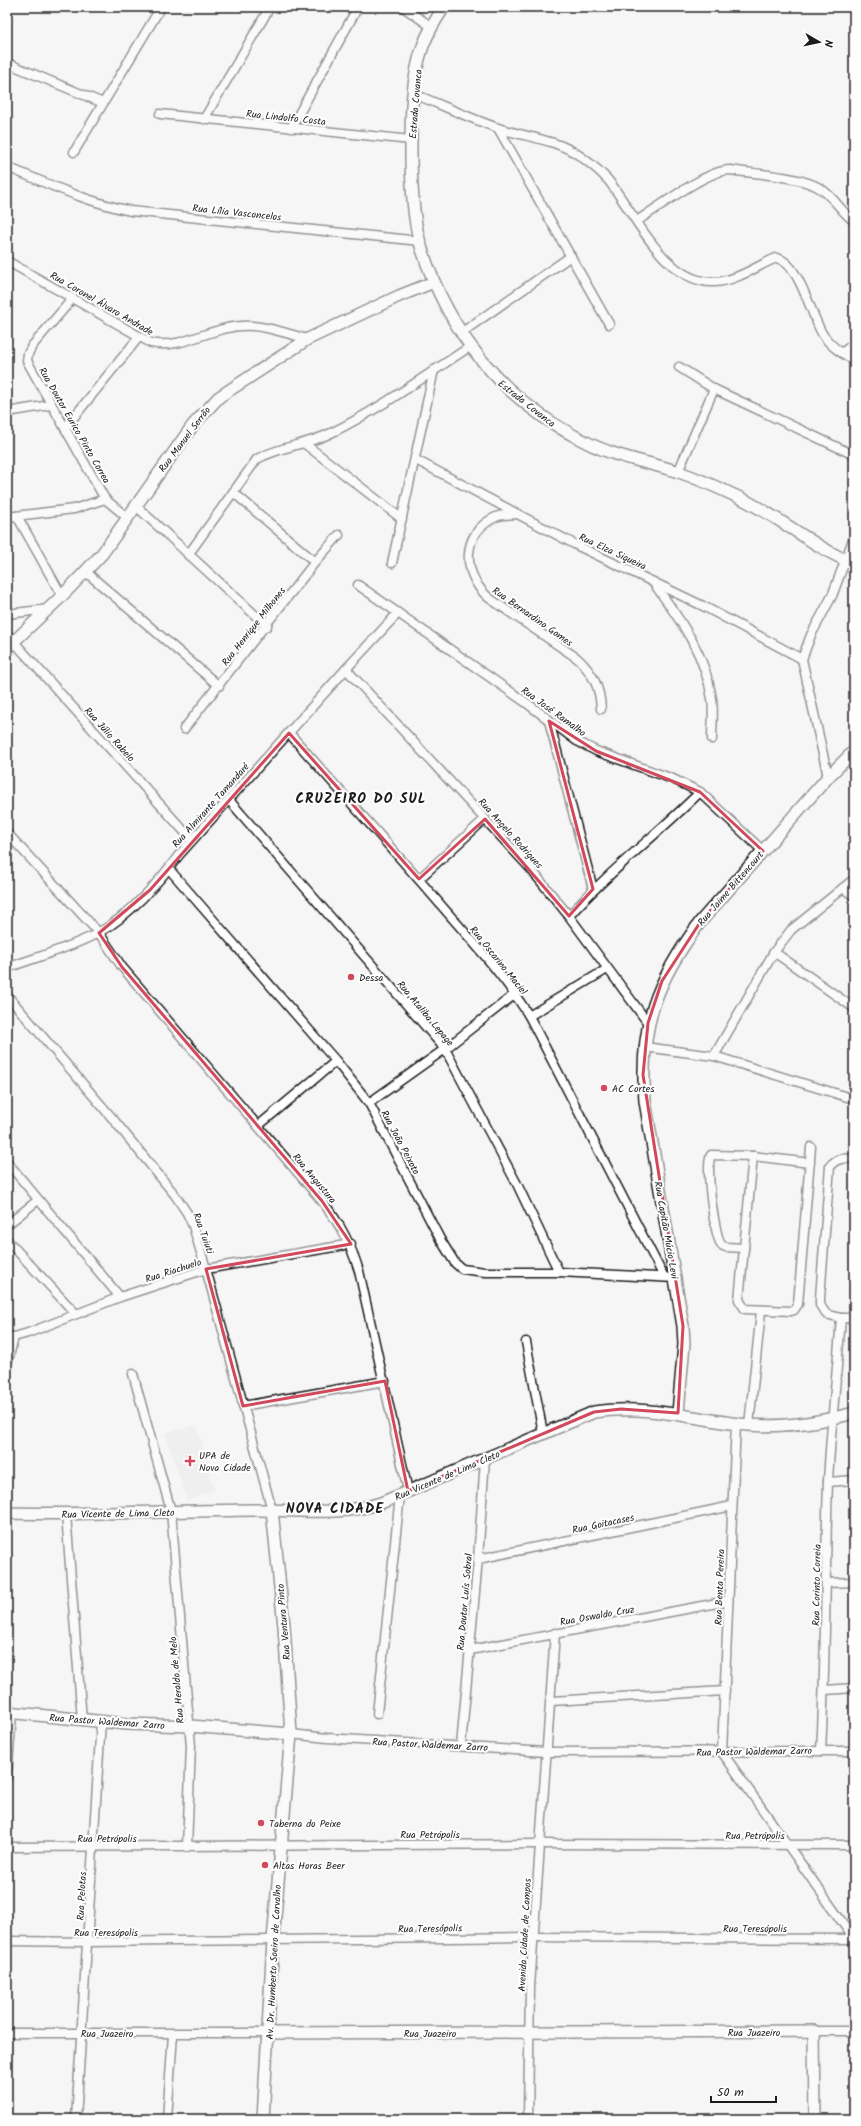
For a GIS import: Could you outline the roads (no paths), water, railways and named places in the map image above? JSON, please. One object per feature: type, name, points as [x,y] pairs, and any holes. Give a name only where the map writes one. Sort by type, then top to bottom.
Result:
[{"type":"street","points":[[74,152],[161,7]]},
{"type":"street","points":[[204,119],[270,7]]},
{"type":"street","points":[[291,128],[358,7]]},
{"type":"street","points":[[403,7],[432,27]]},
{"type":"street","name":"Estrada Covanca","points":[[444,7],[423,46],[414,94],[411,140],[412,175],[420,241],[434,282],[462,333],[471,346],[492,374],[513,394],[558,427],[587,443],[609,452],[678,472],[740,498],[850,562]]},
{"type":"street","points":[[7,63],[103,103]]},
{"type":"street","points":[[414,94],[498,128],[556,144],[579,155],[607,179],[646,235],[671,264],[694,280],[716,282],[730,279],[776,258],[783,259],[800,283],[823,335],[833,347],[842,354],[854,360]]},
{"type":"street","name":"Rua Lindolfo Costa","points":[[160,114],[411,140]]},
{"type":"street","points":[[498,128],[609,324]]},
{"type":"street","name":"Rua Lília Vasconcelos","points":[[7,167],[55,187],[108,206],[131,211],[420,241]]},
{"type":"street","points":[[637,221],[707,177],[721,171],[730,170],[812,184],[829,195],[844,214],[854,221]]},
{"type":"street","points":[[462,333],[571,256]]},
{"type":"street","name":"Rua Coronel Álvaro Andrade","points":[[7,261],[151,343],[170,344],[229,328],[250,326],[308,339]]},
{"type":"street","name":"Rua Manuel Serrão","points":[[9,641],[49,609],[86,572],[110,544],[193,425],[208,407],[232,387],[308,339],[399,296],[434,282]]},
{"type":"street","name":"Rua Doutor Eurico Pinto Correa","points":[[73,298],[32,346],[28,354],[27,361],[50,405],[65,428],[105,499],[128,518]]},
{"type":"street","points":[[65,428],[139,337]]},
{"type":"street","points":[[842,354],[854,343]]},
{"type":"street","points":[[188,555],[257,459],[282,448],[305,444],[338,429],[471,346]]},
{"type":"street","points":[[679,367],[714,390],[854,455]]},
{"type":"street","points":[[392,563],[416,460],[434,370]]},
{"type":"street","points":[[678,472],[714,390]]},
{"type":"street","points":[[7,412],[50,405]]},
{"type":"street","points":[[305,444],[402,519]]},
{"type":"street","name":"Rua Elza Siqueira","points":[[416,460],[576,545],[703,606],[802,659]]},
{"type":"street","points":[[233,492],[315,562]]},
{"type":"street","points":[[7,517],[74,509],[105,499]]},
{"type":"street","points":[[136,506],[266,626]]},
{"type":"street","name":"Rua Bernardino Gomes","points":[[517,514],[497,516],[482,526],[475,535],[469,552],[469,566],[473,578],[480,590],[489,598],[533,627],[587,668],[598,687],[601,709]]},
{"type":"street","points":[[17,516],[62,596]]},
{"type":"street","name":"Rua Henrique Milhones","points":[[184,729],[315,562],[339,535]]},
{"type":"street","points":[[828,777],[802,659],[811,635],[850,562],[854,537]]},
{"type":"street","points":[[86,572],[219,686]]},
{"type":"street","points":[[653,582],[680,620],[699,652],[708,678],[712,701],[712,739]]},
{"type":"street","name":"Rua José Ramalho","points":[[358,585],[577,741],[596,751],[673,779],[700,792],[763,851]]},
{"type":"street","points":[[7,614],[49,609]]},
{"type":"street","name":"Rua Almirante Tamandaré","points":[[7,968],[99,933],[131,907],[169,869],[192,840],[398,613]]},
{"type":"street","name":"Rua Júlio Rabelo","points":[[9,641],[192,840]]},
{"type":"street","name":"Rua Angelo Rodrigues","points":[[346,669],[530,868],[569,916],[648,1023]]},
{"type":"street","points":[[550,721],[593,889]]},
{"type":"street","name":"Rua Oscarino Maciel","points":[[289,733],[419,879],[495,967],[515,994],[529,1016],[664,1277]]},
{"type":"street","name":"Rua Jaime Bittencourt","points":[[644,1046],[648,1023],[662,981],[683,944],[701,921],[828,777],[854,751]]},
{"type":"street","points":[[569,916],[593,889],[666,825],[700,792]]},
{"type":"street","name":"Rua Ataliba Lepage","points":[[228,800],[445,1049],[517,1184],[559,1272]]},
{"type":"street","points":[[419,879],[485,819]]},
{"type":"street","name":"Rua Angustura","points":[[7,834],[99,933],[122,967],[327,1207],[351,1244],[359,1271],[385,1381],[404,1493],[377,1714]]},
{"type":"street","name":"Rua João Peixoto","points":[[169,869],[336,1062],[369,1103],[455,1263],[462,1269],[472,1272],[559,1272],[676,1278]]},
{"type":"street","points":[[714,1056],[774,952],[791,930],[854,879]]},
{"type":"street","points":[[843,888],[854,896]]},
{"type":"street","points":[[774,952],[854,1008]]},
{"type":"street","points":[[529,1016],[607,969]]},
{"type":"street","points":[[369,1103],[445,1049],[515,994]]},
{"type":"street","name":"Rua Tuiuti","points":[[7,995],[175,1195],[193,1226],[272,1510]]},
{"type":"street","points":[[644,1046],[714,1056],[854,1099]]},
{"type":"street","name":"Rua Capitão Múcio Levi","points":[[644,1046],[643,1075],[649,1128],[676,1278],[684,1344],[678,1413]]},
{"type":"street","points":[[258,1126],[336,1062]]},
{"type":"street","points":[[753,1156],[739,1300],[745,1309],[790,1312],[794,1310],[798,1304],[811,1147]]},
{"type":"street","points":[[744,1248],[726,1247],[720,1243],[710,1189],[708,1162],[711,1155],[753,1156],[810,1163]]},
{"type":"street","points":[[854,1159],[834,1161],[830,1166],[820,1305],[826,1314],[841,1318],[854,1318]]},
{"type":"street","points":[[7,1162],[120,1297]]},
{"type":"street","points":[[7,1225],[38,1200]]},
{"type":"street","points":[[7,1240],[76,1314]]},
{"type":"street","name":"Rua Riachuelo","points":[[10,1336],[28,1333],[120,1297],[206,1269],[351,1244]]},
{"type":"street","points":[[748,1425],[761,1311]]},
{"type":"street","name":"Rua Corinto Correia","points":[[821,1751],[824,1690],[828,1482],[831,1419],[841,1318]]},
{"type":"street","points":[[7,1364],[10,1336]]},
{"type":"street","points":[[526,1342],[543,1433]]},
{"type":"street","name":"Rua Heraldo de Melo","points":[[133,1374],[171,1511],[191,1746],[187,1847]]},
{"type":"street","points":[[243,1406],[385,1381]]},
{"type":"street","name":"Rua Vicente de Lima Cleto","points":[[7,1513],[66,1514],[272,1510],[350,1511],[381,1503],[594,1412],[621,1409],[678,1413],[748,1425],[793,1425],[831,1419],[854,1413]]},
{"type":"street","name":"Rua Benta Pereira","points":[[722,1752],[736,1423]]},
{"type":"street","name":"Rua Doutor Luís Sobral","points":[[461,1746],[478,1559],[485,1459]]},
{"type":"street","points":[[828,1482],[854,1480]]},
{"type":"street","name":"Rua Goitacases","points":[[478,1559],[732,1506]]},
{"type":"street","name":"Rua Ventura Pinto","points":[[272,1510],[284,1626],[291,1734]]},
{"type":"street","points":[[66,1514],[82,1720]]},
{"type":"street","points":[[826,1583],[854,1582]]},
{"type":"street","name":"Rua Oswaldo Cruz","points":[[470,1650],[728,1601]]},
{"type":"street","name":"Avenida Cidade de Campos","points":[[528,2119],[530,2034],[539,1844],[556,1633]]},
{"type":"street","points":[[824,1690],[854,1688]]},
{"type":"street","points":[[551,1701],[724,1691]]},
{"type":"street","points":[[7,1777],[10,1712]]},
{"type":"street","name":"Rua Pastor Waldemar Zarro","points":[[10,1712],[82,1720],[190,1726],[335,1738],[546,1752],[854,1751]]},
{"type":"street","name":"Rua Pelotas","points":[[76,2119],[83,2033],[101,1721]]},
{"type":"street","name":"Av. Dr. Humberto Soeiro de Carvalho","points":[[263,2119],[273,1940],[280,1845],[291,1734]]},
{"type":"street","points":[[722,1752],[854,1939]]},
{"type":"street","name":"Rua Petrópolis","points":[[7,1847],[94,1848],[280,1845],[539,1844],[854,1845]]},
{"type":"street","name":"Rua Teresópolis","points":[[7,1941],[88,1942],[534,1937],[854,1939]]},
{"type":"street","name":"Rua Juazeiro","points":[[7,2033],[530,2034],[854,2031]]},
{"type":"street","points":[[814,2032],[815,2119]]},
{"type":"street","points":[[167,2119],[173,2034]]},
{"type":"place","name":"Dessa","points":[[351,977]]},
{"type":"place","name":"AC Cortes","points":[[604,1088]]},
{"type":"place","name":"UPA de Nova Cidade","points":[[190,1461]]},
{"type":"place","name":"Taberna do Peixe","points":[[261,1823]]},
{"type":"place","name":"Altas Horas Beer","points":[[265,1865]]},
{"type":"district","name":"CRUZEIRO DO SUL","points":[[361,798]]},
{"type":"district","name":"NOVA CIDADE","points":[[335,1508]]}]
